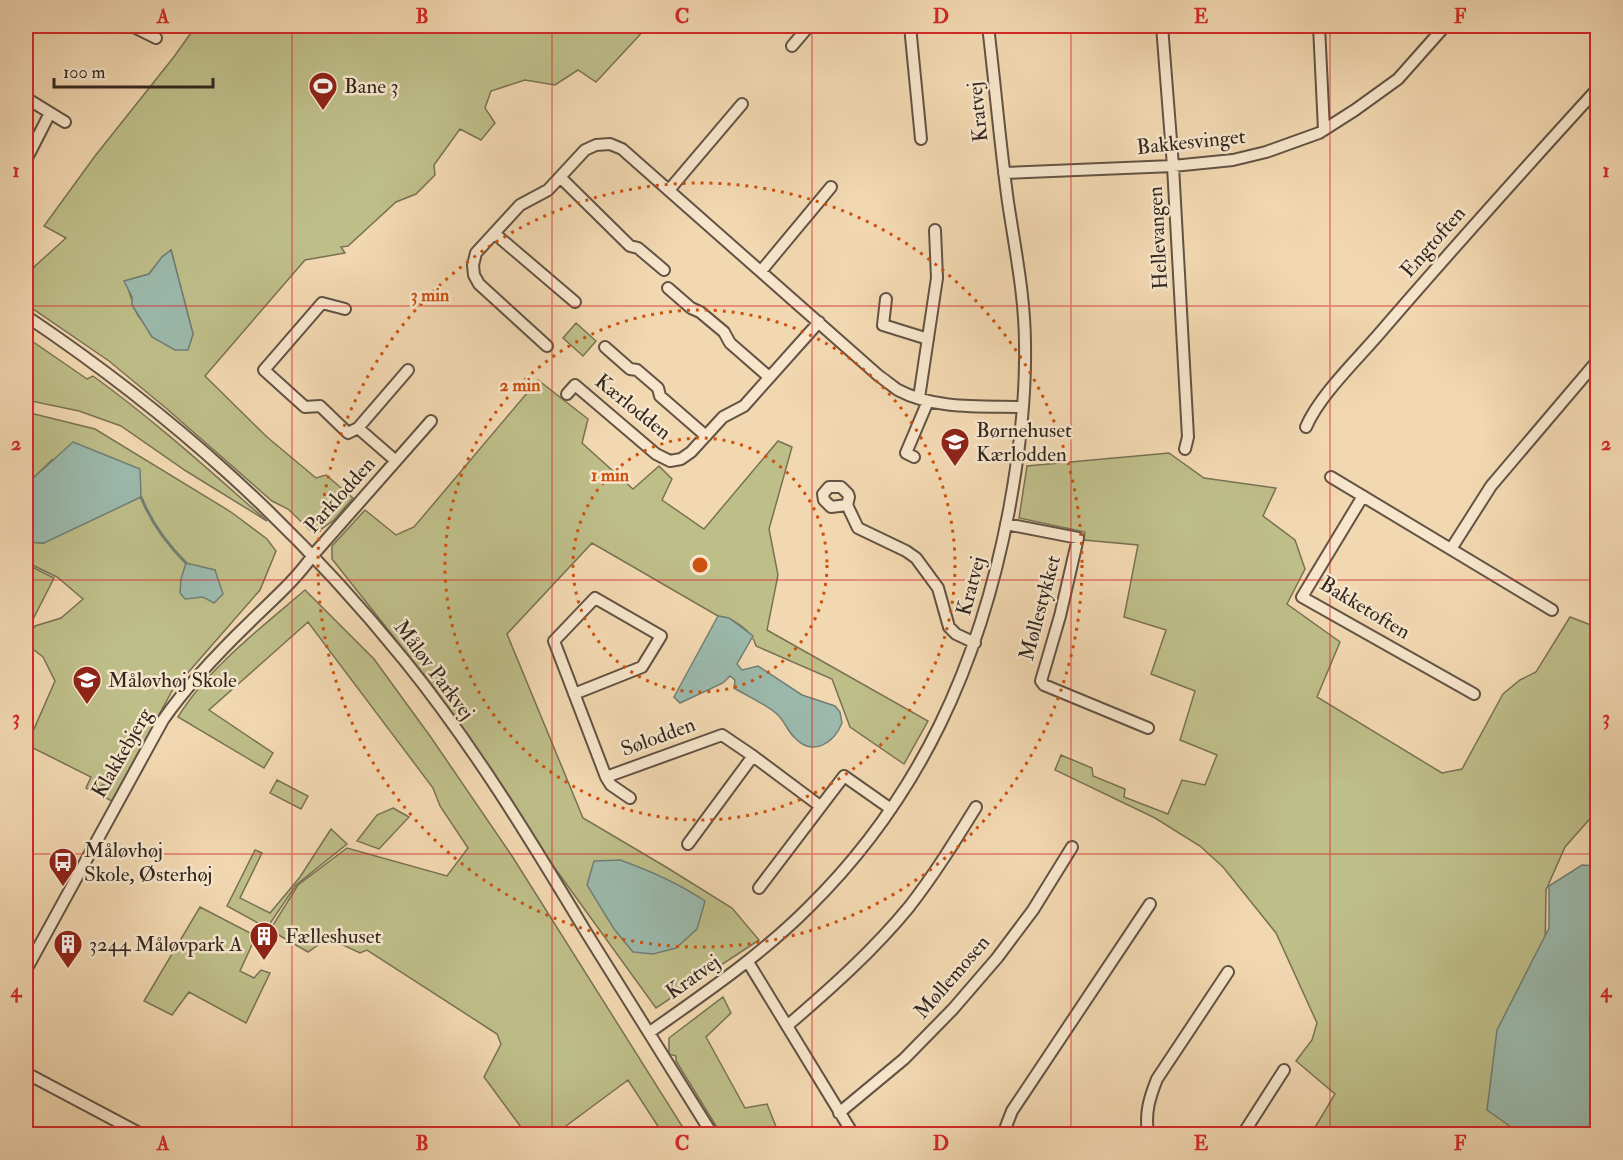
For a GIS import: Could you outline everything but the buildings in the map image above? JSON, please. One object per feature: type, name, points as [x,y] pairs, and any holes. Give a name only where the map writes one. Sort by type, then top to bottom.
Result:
[{"type":"street","points":[[132,26],[156,38]]},
{"type":"street","points":[[792,46],[810,26]]},
{"type":"street","points":[[910,26],[921,139]]},
{"type":"street","name":"Kratvej","points":[[650,1032],[748,962],[835,881],[891,809],[930,745],[975,643],[996,574],[1017,465],[1023,407],[1025,332],[988,26]]},
{"type":"street","name":"Hellevangen","points":[[1162,26],[1173,166],[1188,437],[1185,449]]},
{"type":"street","points":[[1319,26],[1324,130]]},
{"type":"street","name":"Bakkesvinget","points":[[1004,173],[1173,166],[1233,160],[1266,152],[1324,130],[1398,79],[1445,26]]},
{"type":"street","name":"Engtoften","points":[[1306,427],[1312,413],[1328,393],[1494,202],[1598,88]]},
{"type":"street","points":[[26,98],[65,122]]},
{"type":"street","points":[[669,189],[742,104]]},
{"type":"street","points":[[26,160],[50,113]]},
{"type":"street","points":[[547,346],[479,284],[472,265],[476,253],[520,205],[548,190],[585,150],[596,145],[610,144],[622,149],[669,189],[879,376],[899,390],[923,399],[958,405],[1023,407]]},
{"type":"street","points":[[560,177],[630,246],[638,248],[664,270]]},
{"type":"street","points":[[762,270],[831,187]]},
{"type":"street","points":[[914,457],[906,453],[923,399],[928,339],[937,278],[935,230]]},
{"type":"street","points":[[494,233],[575,302]]},
{"type":"street","points":[[668,288],[724,332],[730,343],[769,377]]},
{"type":"street","points":[[886,298],[883,325],[928,339]]},
{"type":"street","name":"Parklodden","points":[[345,309],[322,303],[264,370],[304,407],[321,406],[348,433],[358,428],[408,370]]},
{"type":"street","name":"Måløv Parkvej","points":[[26,316],[161,414],[255,498],[313,555],[358,604],[458,732],[512,813],[712,1134]]},
{"type":"street","name":"Kærlodden","points":[[567,394],[575,385],[656,454],[670,461],[681,459],[692,453],[723,417],[744,406],[819,322]]},
{"type":"street","name":"Kærlodden","points":[[606,347],[630,369],[637,370],[658,388],[660,396],[706,436]]},
{"type":"street","points":[[1451,549],[1491,486],[1598,360]]},
{"type":"street","name":"Parklodden","points":[[313,555],[431,421]]},
{"type":"street","name":"Parklodden","points":[[358,428],[396,461]]},
{"type":"street","points":[[1332,477],[1552,610]]},
{"type":"street","name":"Bakketoften","points":[[1363,496],[1302,597],[1474,694]]},
{"type":"street","points":[[848,506],[858,528],[906,551],[915,558],[938,588],[949,627],[956,634],[975,643]]},
{"type":"street","name":"Møllestykket","points":[[1006,524],[1078,538],[1060,616],[1041,681],[1044,685],[1148,728]]},
{"type":"street","name":"Klakkebjerg","points":[[26,970],[163,720],[178,698],[218,653],[295,578],[313,555]]},
{"type":"street","name":"Sølodden","points":[[574,693],[642,667],[661,636],[596,598],[554,641],[606,777],[611,785],[630,798]]},
{"type":"street","name":"Sølodden","points":[[606,777],[722,735],[820,806]]},
{"type":"street","points":[[688,844],[753,756]]},
{"type":"street","points":[[759,888],[844,776],[891,809]]},
{"type":"street","points":[[787,1026],[834,986],[908,907],[938,868],[976,807]]},
{"type":"street","name":"Møllemosen","points":[[839,1113],[904,1059],[960,1001],[997,958],[1033,910],[1072,847]]},
{"type":"street","points":[[1003,1134],[1012,1112],[1150,904]]},
{"type":"street","points":[[748,962],[853,1134]]},
{"type":"street","points":[[1148,1134],[1146,1115],[1149,1098],[1157,1079],[1228,972]]},
{"type":"street","points":[[1243,1134],[1284,1070]]},
{"type":"street","points":[[26,1073],[141,1134]]},
{"type":"green space","points":[[196,26],[648,26],[596,82],[578,70],[555,85],[525,80],[491,91],[485,108],[495,123],[481,140],[460,129],[434,165],[435,175],[416,194],[396,202],[348,246],[341,247],[345,253],[305,260],[205,376],[267,437],[316,478],[326,475],[353,498],[334,520],[320,530],[310,530],[288,509],[272,501],[109,361],[26,304],[26,279],[35,266],[66,238],[44,226],[95,156]],"holes":[[[171,250],[193,334],[188,349],[148,325],[139,317],[125,281],[149,274],[162,257]]]},
{"type":"green space","points":[[576,323],[596,341],[583,356],[563,338]]},
{"type":"green space","points":[[26,337],[87,379],[93,376],[116,393],[182,446],[267,521],[186,471],[121,426],[79,411],[26,400]]},
{"type":"green space","points":[[538,380],[588,419],[582,443],[633,489],[659,466],[672,479],[662,500],[704,529],[778,441],[792,447],[769,529],[778,575],[767,630],[928,721],[904,764],[850,727],[832,679],[756,646],[746,630],[736,622],[718,616],[592,543],[507,634],[583,818],[732,908],[759,940],[656,1008],[554,867],[435,689],[332,559],[332,546],[365,510],[396,535],[414,527]]},
{"type":"green space","points":[[26,412],[95,429],[231,512],[267,539],[276,551],[260,590],[172,691],[112,801],[98,794],[106,783],[92,791],[86,788],[91,777],[27,745],[55,681],[43,657],[26,644],[26,640],[35,626],[61,618],[83,599],[57,577],[26,562],[26,542],[44,543],[52,460],[31,480],[26,479]]},
{"type":"green space","points":[[1169,453],[1204,478],[1276,488],[1263,516],[1295,540],[1305,569],[1287,604],[1340,642],[1317,697],[1442,773],[1462,769],[1503,694],[1520,680],[1536,672],[1570,617],[1591,625],[1597,615],[1597,814],[1595,813],[1565,847],[1546,890],[1545,952],[1519,1134],[1311,1134],[1335,1094],[1296,1061],[1312,1040],[1317,1023],[1276,933],[1223,867],[1200,846],[1155,818],[1055,770],[1061,755],[1092,768],[1093,776],[1125,789],[1124,797],[1168,814],[1182,780],[1205,785],[1217,755],[1180,740],[1195,691],[1151,674],[1166,630],[1124,617],[1138,545],[1084,540],[1085,532],[1019,518],[1027,466]]},
{"type":"green space","points":[[26,564],[54,578],[27,631],[26,630]]},
{"type":"green space","points":[[305,590],[374,659],[430,736],[512,856],[687,1134],[663,1134],[628,1080],[558,1134],[526,1134],[484,1077],[501,1044],[497,1034],[367,950],[360,953],[328,938],[308,952],[270,930],[298,885],[347,848],[447,876],[468,848],[440,806],[433,788],[308,622],[209,710],[273,753],[264,768],[178,717],[190,699],[220,665]]},
{"type":"green space","points":[[277,780],[308,796],[301,809],[270,793]]},
{"type":"green space","points":[[393,808],[409,817],[379,849],[357,841],[377,815]]},
{"type":"green space","points":[[331,829],[347,844],[296,885],[267,928],[227,906],[255,850],[262,853],[240,898],[270,913],[300,877]]},
{"type":"green space","points":[[200,907],[256,936],[240,971],[254,978],[261,970],[270,973],[246,1023],[189,992],[172,1015],[144,1001]]},
{"type":"green space","points":[[723,997],[731,1013],[706,1037],[745,1108],[767,1104],[779,1134],[721,1134],[676,1061],[676,1056],[669,1054],[669,1038]]},
{"type":"shaded area","points":[[171,250],[193,334],[188,350],[175,350],[152,337],[132,305],[132,297],[124,281],[149,274],[162,257]]},
{"type":"shaded area","points":[[73,442],[140,469],[141,497],[44,543],[26,542],[26,479],[31,480]]},
{"type":"shaded area","points":[[186,563],[215,570],[223,594],[214,603],[203,597],[185,599],[180,593]]},
{"type":"shaded area","points":[[718,616],[729,618],[753,636],[737,664],[742,670],[758,666],[802,695],[835,706],[840,712],[842,723],[828,742],[816,747],[802,744],[774,711],[734,688],[735,680],[730,676],[723,683],[680,703],[674,697]]},
{"type":"shaded area","points":[[620,860],[664,878],[705,901],[697,929],[676,948],[653,954],[633,952],[614,929],[587,885],[594,861]]},
{"type":"shaded area","points":[[1582,865],[1597,866],[1597,1134],[1514,1134],[1511,1127],[1487,1110],[1497,1030],[1549,928],[1549,886]]},
{"type":"waterway","points":[[141,497],[160,532],[186,563]]},
{"type":"place","name":"Bane 3","points":[[323,112]]},
{"type":"place","name":"Børnehuset Kærlodden","points":[[955,468]]},
{"type":"place","name":"Måløvhøj Skole","points":[[87,706]]},
{"type":"place","name":"Måløvhøj Skole, Østerhøj","points":[[63,888]]},
{"type":"place","name":"Fælleshuset","points":[[264,962]]},
{"type":"place","name":"3244 Måløvpark A","points":[[68,970]]}]
